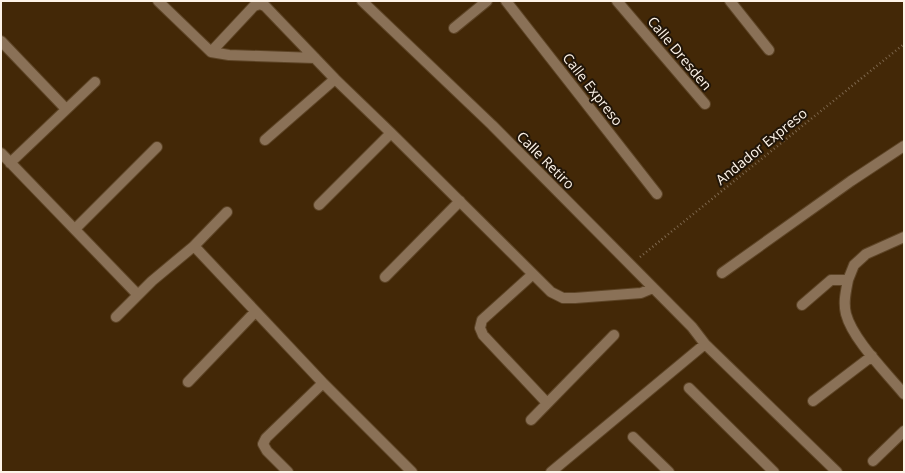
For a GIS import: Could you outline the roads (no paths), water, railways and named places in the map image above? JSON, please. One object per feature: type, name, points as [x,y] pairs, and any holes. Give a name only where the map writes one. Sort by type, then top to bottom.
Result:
[{"type":"street","points":[[158,1],[211,52],[229,55],[315,58]]},
{"type":"street","name":"Calle Retiro","points":[[362,1],[492,125],[631,264],[692,327],[705,344],[837,472]]},
{"type":"street","points":[[454,28],[487,1]]},
{"type":"street","name":"Calle Expreso","points":[[506,1],[657,194]]},
{"type":"street","name":"Calle Dresden","points":[[617,1],[706,104]]},
{"type":"street","points":[[730,1],[770,50]]},
{"type":"street","points":[[211,52],[254,6],[260,4],[265,6],[335,79],[551,292],[563,298],[583,298],[641,293],[654,288]]},
{"type":"street","points":[[1,41],[66,109]]},
{"type":"street","points":[[266,140],[335,79]]},
{"type":"street","points":[[10,163],[95,82]]},
{"type":"street","points":[[319,204],[391,133]]},
{"type":"street","points":[[722,273],[845,185],[904,146]]},
{"type":"street","points":[[74,230],[157,147]]},
{"type":"street","points":[[1,153],[138,295]]},
{"type":"street","points":[[385,277],[460,201]]},
{"type":"street","points":[[116,317],[152,281],[194,246],[227,212]]},
{"type":"street","points":[[904,237],[866,254],[854,265],[848,280],[845,298],[846,313],[852,330],[904,394]]},
{"type":"street","points":[[194,246],[323,383],[412,472]]},
{"type":"street","points":[[533,274],[482,320],[480,328],[484,335],[547,404]]},
{"type":"street","points":[[802,305],[831,280],[848,280]]},
{"type":"street","points":[[188,382],[255,312]]},
{"type":"street","points":[[531,420],[614,335]]},
{"type":"street","points":[[551,472],[705,344]]},
{"type":"street","points":[[813,401],[872,356]]},
{"type":"street","points":[[288,472],[267,451],[263,444],[266,438],[323,383]]},
{"type":"street","points":[[688,388],[774,472]]},
{"type":"street","points":[[873,461],[904,431]]},
{"type":"street","points":[[633,437],[668,472]]}]
